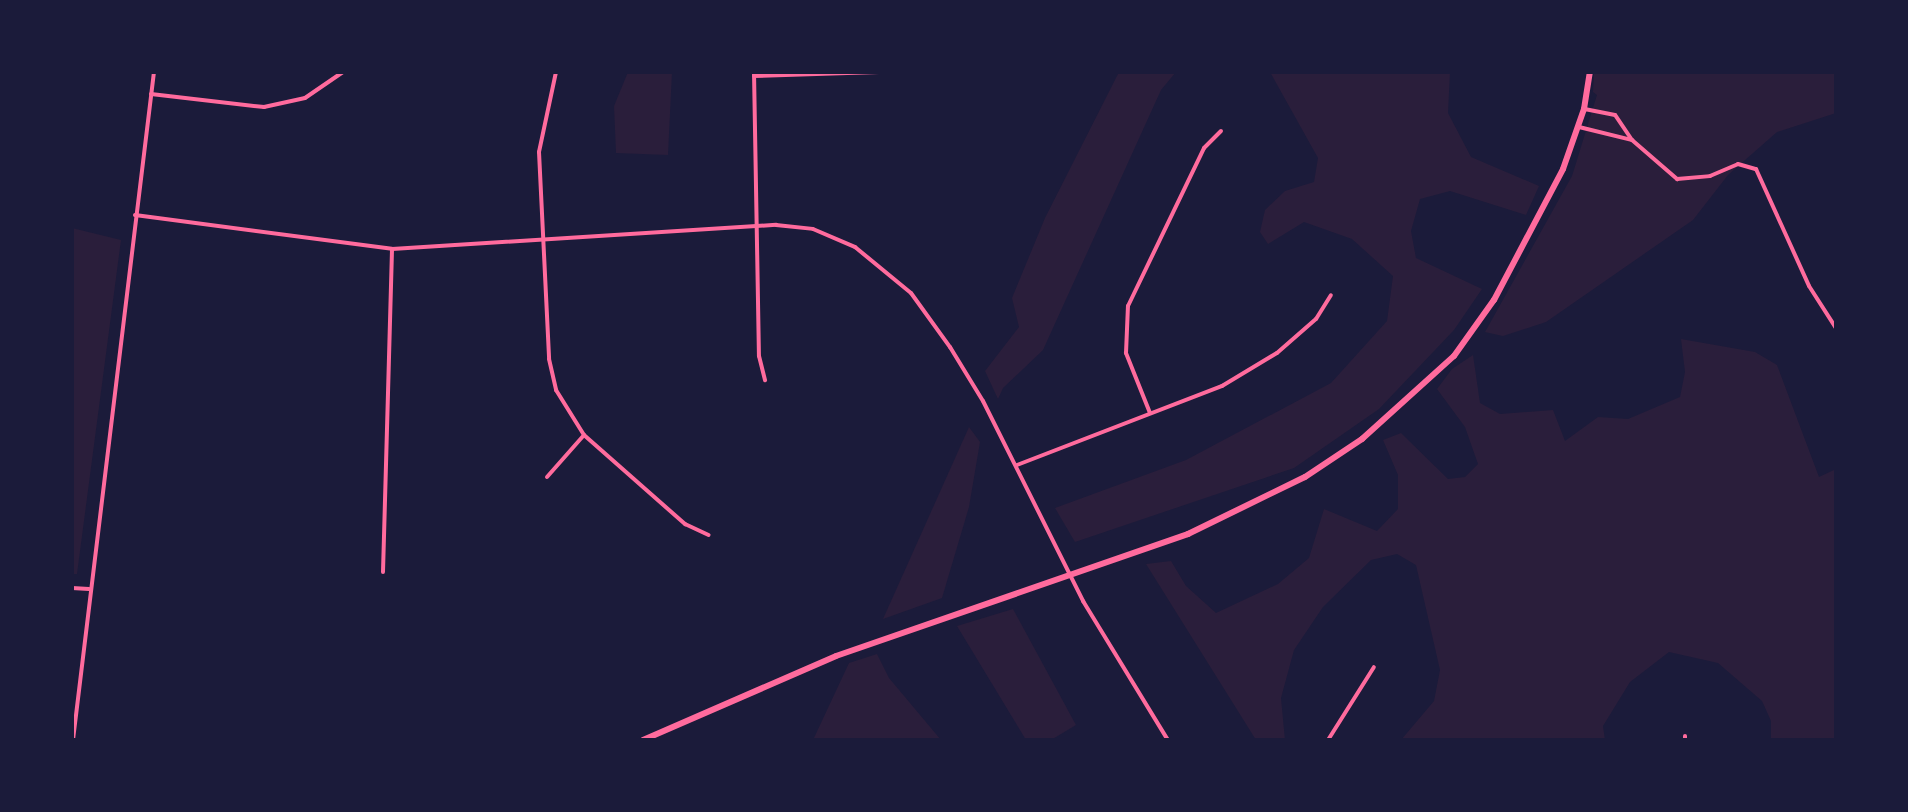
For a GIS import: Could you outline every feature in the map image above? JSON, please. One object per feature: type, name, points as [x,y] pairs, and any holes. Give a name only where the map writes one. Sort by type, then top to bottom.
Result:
[{"type":"main road","points":[[643,740],[764,684],[1188,534],[1324,466],[1394,414],[1454,356],[1494,300],[1541,214],[1579,127],[1590,72]]},
{"type":"street","points":[[73,740],[154,72]]},
{"type":"street","points":[[151,94],[264,107],[305,98],[343,72]]},
{"type":"street","points":[[556,72],[540,136],[552,379],[584,435],[685,524],[709,535]]},
{"type":"street","points":[[765,380],[759,356],[754,74],[879,72]]},
{"type":"street","points":[[1584,109],[1615,115],[1632,140],[1677,179],[1710,176],[1738,164],[1756,169],[1809,286],[1836,328]]},
{"type":"street","points":[[1579,127],[1632,140]]},
{"type":"street","points":[[1150,413],[1126,353],[1128,306],[1204,148],[1221,131]]},
{"type":"street","points":[[135,215],[392,249],[756,226],[813,229],[855,247],[894,276],[950,347],[1017,465],[1071,575],[1168,740]]},
{"type":"street","points":[[383,572],[392,249]]},
{"type":"street","points":[[1017,465],[1222,386],[1277,353],[1316,319],[1331,295]]},
{"type":"street","points":[[547,477],[584,435]]},
{"type":"street","points":[[72,588],[89,589]]},
{"type":"street","points":[[1328,740],[1374,667]]},
{"type":"shaded area","points":[[628,72],[672,72],[668,155],[616,153],[614,106]]},
{"type":"shaded area","points":[[1119,72],[1176,72],[1161,90],[1043,350],[1003,388],[998,399],[985,371],[1019,327],[1012,298],[1045,218]]},
{"type":"shaded area","points":[[1270,72],[1450,72],[1448,113],[1471,157],[1539,186],[1526,215],[1450,191],[1420,199],[1411,231],[1416,258],[1482,289],[1454,330],[1379,409],[1294,468],[1075,542],[1055,508],[1186,460],[1331,383],[1387,321],[1393,276],[1352,239],[1304,222],[1268,244],[1260,232],[1265,210],[1285,191],[1314,182],[1318,158]]},
{"type":"shaded area","points":[[1594,72],[1836,72],[1836,113],[1777,132],[1728,175],[1693,220],[1546,322],[1503,336],[1485,332],[1572,176],[1597,95],[1593,92]]},
{"type":"shaded area","points":[[72,228],[121,240],[77,574],[72,574]]},
{"type":"shaded area","points":[[1681,339],[1755,352],[1777,365],[1819,477],[1836,469],[1836,740],[1771,740],[1771,721],[1762,701],[1718,663],[1669,652],[1630,682],[1603,726],[1605,740],[1401,740],[1434,701],[1440,670],[1416,565],[1397,554],[1371,560],[1323,607],[1294,650],[1281,698],[1285,740],[1256,740],[1146,564],[1171,561],[1186,586],[1216,613],[1278,584],[1309,558],[1324,509],[1377,531],[1398,509],[1398,475],[1383,440],[1401,433],[1448,479],[1465,477],[1478,464],[1465,427],[1437,389],[1452,369],[1473,355],[1480,403],[1500,414],[1553,410],[1565,441],[1598,417],[1628,419],[1680,397],[1685,372]]},
{"type":"shaded area","points":[[969,427],[980,442],[969,507],[942,598],[883,619]]},
{"type":"shaded area","points":[[1013,609],[1076,725],[1051,740],[1026,740],[957,626]]},
{"type":"shaded area","points":[[877,654],[889,678],[941,740],[813,740],[849,663]]}]
